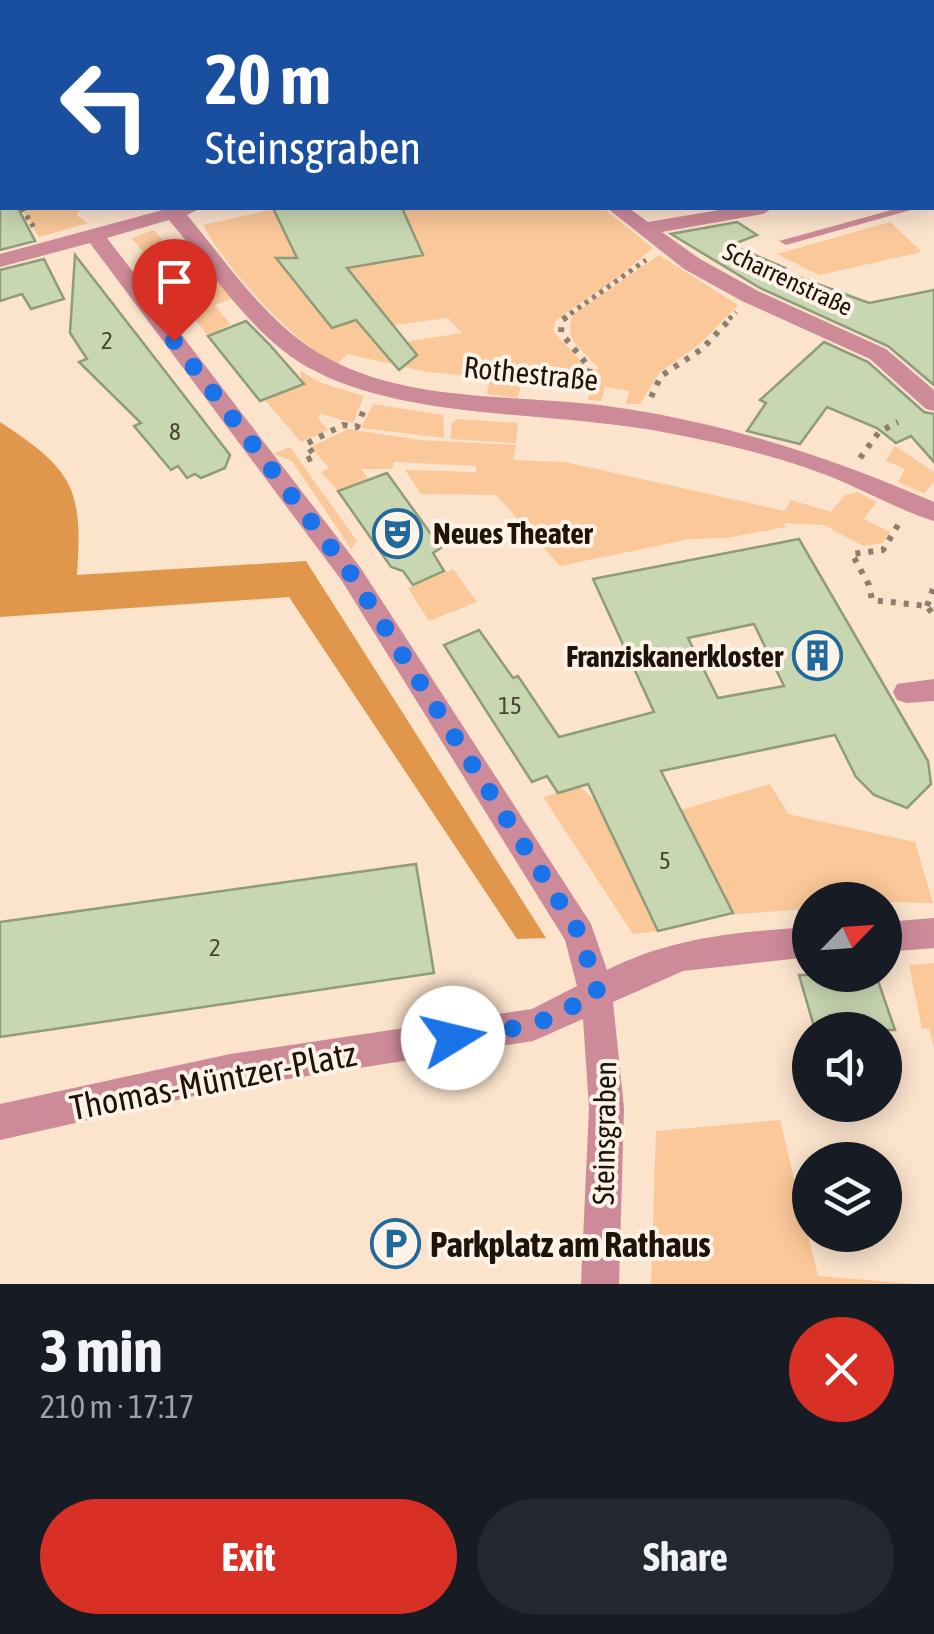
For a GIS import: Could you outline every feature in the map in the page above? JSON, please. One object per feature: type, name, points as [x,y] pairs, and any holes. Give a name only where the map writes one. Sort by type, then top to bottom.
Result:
[{"type":"street","name":"Scharrenstraße","points":[[619,210],[692,264],[750,296],[878,354],[934,403]]},
{"type":"street","points":[[642,229],[751,210]]},
{"type":"street","points":[[0,262],[97,238],[170,212]]},
{"type":"street","name":"Rothestraße","points":[[170,212],[273,328],[306,356],[338,373],[420,394],[586,411],[666,424],[800,457],[934,512]]},
{"type":"street","name":"Steinsgraben","points":[[97,238],[351,574],[572,919],[598,994],[606,1050],[600,1284]]},
{"type":"street","points":[[902,935],[934,933]]},
{"type":"street","name":"Thomas-Müntzer-Platz","points":[[0,1122],[230,1072],[534,1025],[653,966],[704,950],[792,943]]},
{"type":"lane","points":[[786,241],[904,210]]},
{"type":"path","points":[[586,393],[590,368],[561,333],[562,320],[654,253]]},
{"type":"path","points":[[648,402],[660,376],[702,349],[744,303]]},
{"type":"path","points":[[307,460],[315,456],[306,444],[343,424],[357,427],[368,402]]},
{"type":"path","points":[[854,468],[870,440],[898,422]]},
{"type":"path","points":[[899,524],[883,550],[852,554],[869,585],[872,600],[927,606],[934,616]]},
{"type":"path","points":[[927,606],[934,586]]},
{"type":"path","points":[[504,1242],[602,1236]]},
{"type":"shaded area","points":[[22,210],[79,210],[77,216],[88,223],[39,237]]},
{"type":"shaded area","points":[[274,210],[297,258],[277,259],[332,327],[356,320],[365,330],[378,327],[370,297],[354,277],[345,280],[350,212],[358,210],[606,210],[653,248],[619,277],[556,320],[553,331],[585,366],[582,391],[522,384],[517,398],[487,394],[490,379],[422,371],[347,354],[337,365],[262,303],[203,225]],"holes":[[[448,318],[462,333],[391,344],[379,327]]]},
{"type":"shaded area","points":[[890,222],[922,252],[819,275],[777,254]]},
{"type":"shaded area","points":[[154,230],[198,281],[220,274],[238,296],[215,305],[230,324],[208,336],[132,238]]},
{"type":"shaded area","points":[[659,255],[738,305],[700,344],[660,372],[640,404],[626,404],[629,391],[605,387],[601,401],[588,400],[595,370],[599,369],[572,337],[570,323],[574,314]]},
{"type":"shaded area","points":[[300,371],[321,383],[364,396],[353,423],[321,414],[318,419],[328,430],[301,442],[264,399],[303,384]]},
{"type":"shaded area","points":[[373,404],[443,415],[444,438],[361,428]]},
{"type":"shaded area","points":[[457,419],[518,423],[516,443],[450,439],[452,423]]},
{"type":"shaded area","points":[[0,422],[44,454],[69,484],[78,522],[77,575],[306,561],[546,938],[517,939],[289,597],[0,617]]},
{"type":"shaded area","points":[[348,429],[420,440],[516,445],[513,460],[565,462],[785,511],[791,500],[831,512],[845,495],[857,492],[877,502],[863,519],[890,532],[883,543],[863,546],[824,525],[783,523],[786,527],[726,538],[690,539],[560,566],[496,495],[421,494],[405,470],[476,472],[476,466],[394,462],[392,469],[361,469],[368,478],[338,491],[321,472],[329,468],[311,447]]},
{"type":"shaded area","points":[[895,446],[934,472],[934,482],[924,493],[898,482],[905,469],[886,461]]},
{"type":"shaded area","points":[[290,447],[357,541],[351,549],[292,461],[273,454]]},
{"type":"shaded area","points":[[453,569],[477,602],[429,621],[408,588]]},
{"type":"shaded area","points":[[770,784],[788,814],[915,842],[933,903],[902,902],[902,882],[792,882],[792,910],[724,915],[731,910],[681,810]]},
{"type":"shaded area","points":[[580,786],[597,803],[658,931],[633,934],[543,797]]},
{"type":"shaded area","points":[[934,963],[934,1048],[929,1028],[922,1029],[909,965]]},
{"type":"shaded area","points":[[780,1120],[792,1169],[792,1252],[812,1252],[818,1276],[916,1284],[651,1284],[656,1131]]},
{"type":"building","points":[[0,210],[19,210],[35,241],[0,250]]},
{"type":"building","points":[[274,210],[403,210],[423,255],[347,268],[417,355],[399,370],[356,320],[332,328],[276,258],[297,258]]},
{"type":"building","points":[[737,222],[757,235],[731,245],[785,268],[782,271],[869,303],[934,290],[934,385],[888,346],[760,288],[671,234]]},
{"type":"building","points":[[75,255],[230,455],[225,468],[201,478],[195,474],[187,478],[178,466],[171,470],[134,426],[141,423],[79,362],[87,359],[70,333]]},
{"type":"building","points":[[44,259],[64,299],[31,309],[22,294],[0,301],[0,270]]},
{"type":"building","points":[[246,321],[304,384],[260,401],[208,336]]},
{"type":"building","points":[[824,342],[868,362],[924,412],[934,414],[934,462],[911,436],[896,443],[877,428],[827,407],[800,444],[747,431],[766,403],[760,400]]},
{"type":"building","name":"Neues Theater","points":[[387,473],[441,548],[433,553],[444,571],[413,585],[403,571],[391,567],[338,491]]},
{"type":"building","points":[[799,539],[928,761],[931,784],[907,808],[874,795],[856,777],[835,735],[661,771],[733,913],[658,931],[588,784],[558,793],[547,776],[532,782],[444,645],[479,630],[513,678],[518,676],[559,737],[654,712],[593,579]],"holes":[[[754,624],[784,686],[718,698],[688,638]]]},
{"type":"building","points":[[416,864],[434,973],[0,1037],[0,922]]},
{"type":"building","points":[[804,992],[882,992],[889,1012],[810,1012]]},
{"type":"place","name":"Neues Theater","points":[[398,533]]},
{"type":"place","name":"Franziskanerkloster","points":[[818,656]]},
{"type":"place","name":"Parkplatz am Rathaus","points":[[395,1244]]},
{"type":"route","points":[[174,341],[351,574],[580,934],[598,994],[534,1025],[453,1038]]}]
